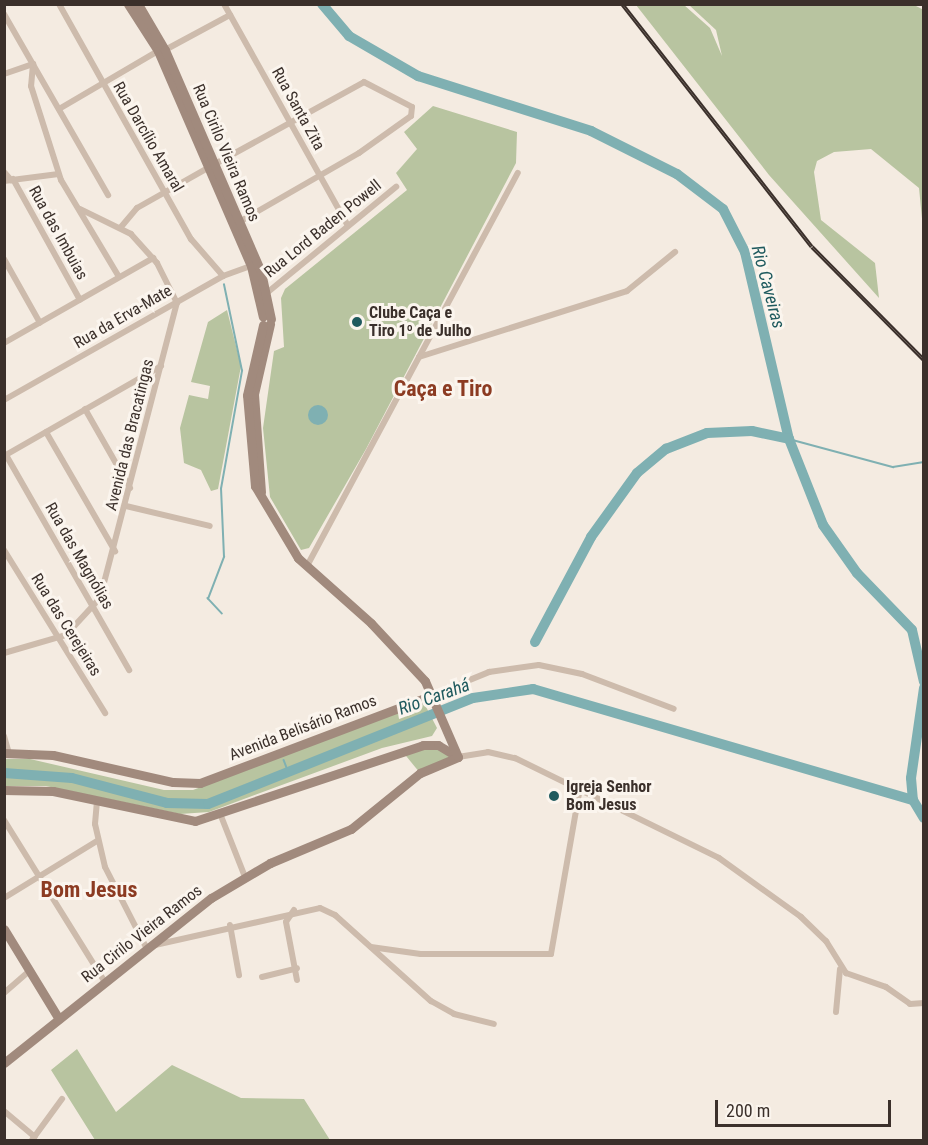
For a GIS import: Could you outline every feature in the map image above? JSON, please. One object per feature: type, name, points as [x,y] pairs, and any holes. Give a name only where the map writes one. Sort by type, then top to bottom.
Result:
[{"type":"main road","name":"Rua Cirilo Vieira Ramos","points":[[128,4],[161,51]]},
{"type":"main road","name":"Rua Cirilo Vieira Ramos","points":[[4,1063],[146,947],[245,877],[351,829],[420,773],[458,757],[434,698],[384,635],[307,566],[262,501],[254,394],[267,321],[268,292],[138,4]]},
{"type":"main road","name":"Rua Cirilo Vieira Ramos","points":[[211,166],[239,222],[254,265],[267,321]]},
{"type":"main road","name":"Avenida Belisário Ramos","points":[[7,753],[53,755],[173,782],[200,783],[434,698]]},
{"type":"main road","points":[[4,790],[53,791],[181,820],[221,816],[423,745],[438,745],[458,757]]},
{"type":"main road","points":[[4,929],[59,1019]]},
{"type":"street","name":"Rua Darcílio Amaral","points":[[59,4],[101,84],[197,248],[223,276]]},
{"type":"street","name":"Rua Santa Zita","points":[[224,4],[348,226]]},
{"type":"street","points":[[4,14],[108,195]]},
{"type":"street","points":[[59,109],[230,15]]},
{"type":"street","points":[[4,74],[33,63]]},
{"type":"street","points":[[33,63],[31,86],[59,174],[119,277]]},
{"type":"street","points":[[121,227],[137,208],[364,82],[413,110],[368,148],[239,222]]},
{"type":"street","name":"Rua das Imbuias","points":[[4,172],[80,300]]},
{"type":"street","points":[[307,566],[518,173]]},
{"type":"street","points":[[10,180],[59,174]]},
{"type":"street","name":"Rua Lord Baden Powell","points":[[268,292],[396,187]]},
{"type":"street","points":[[80,209],[121,227],[153,258],[177,303]]},
{"type":"street","points":[[419,357],[627,291],[675,252]]},
{"type":"street","points":[[4,343],[153,258]]},
{"type":"street","points":[[4,259],[40,323]]},
{"type":"street","name":"Rua da Erva-Mate","points":[[4,400],[223,276],[254,265]]},
{"type":"street","name":"Avenida das Bracatingas","points":[[5,652],[55,639],[76,628],[94,609],[115,551],[177,303]]},
{"type":"street","points":[[5,455],[161,366]]},
{"type":"street","points":[[85,409],[130,488]]},
{"type":"street","points":[[46,432],[115,551]]},
{"type":"street","name":"Rua das Magnólias","points":[[5,455],[129,670]]},
{"type":"street","points":[[126,506],[210,526]]},
{"type":"street","name":"Rua das Cerejeiras","points":[[4,550],[55,639],[105,713]]},
{"type":"street","name":"Avenida Belisário Ramos","points":[[434,698],[489,672],[538,665],[582,674],[674,709]]},
{"type":"street","points":[[4,736],[7,753]]},
{"type":"street","points":[[458,757],[507,755],[580,788],[755,880],[818,933],[840,969],[836,1012]]},
{"type":"street","points":[[371,947],[421,954],[551,954],[580,788]]},
{"type":"street","points":[[97,801],[97,841],[122,909],[146,947],[294,910],[327,910],[442,1008],[494,1024]]},
{"type":"street","points":[[221,816],[245,877]]},
{"type":"street","points":[[4,820],[105,982]]},
{"type":"street","points":[[4,898],[97,841]]},
{"type":"street","points":[[294,910],[286,922],[297,969],[297,980]]},
{"type":"street","points":[[230,925],[239,975]]},
{"type":"street","points":[[262,976],[297,969]]},
{"type":"street","points":[[840,969],[886,987],[910,1004],[924,1003]]},
{"type":"street","points":[[4,993],[30,970]]},
{"type":"street","points":[[4,1111],[33,1139],[62,1099]]},
{"type":"green space","points":[[636,5],[684,5],[710,28],[722,56],[716,30],[689,5],[914,5],[924,10],[923,229],[919,188],[871,149],[834,152],[817,161],[814,172],[821,220],[875,263],[879,298],[769,175]]},
{"type":"green space","name":"Clube Caça e Tiro 1º de Julho","points":[[433,106],[517,132],[516,163],[366,449],[309,548],[301,550],[270,497],[263,428],[274,351],[284,347],[281,298],[285,289],[407,190],[396,173],[417,149],[404,132]]},
{"type":"green space","points":[[227,310],[241,366],[218,489],[211,491],[201,470],[184,463],[180,428],[189,395],[208,399],[210,386],[191,382],[208,322]]},
{"type":"green space","points":[[424,703],[437,728],[432,736],[382,748],[209,812],[180,814],[46,786],[5,786],[4,759],[30,759],[164,790],[193,790]]},
{"type":"green space","points":[[431,744],[458,757],[420,773],[402,751]]},
{"type":"green space","points":[[77,1049],[116,1112],[172,1065],[241,1098],[304,1099],[330,1140],[95,1140],[51,1070]]},
{"type":"water","points":[[318,405],[325,408],[328,415],[325,422],[318,425],[311,422],[308,415],[311,408]]},
{"type":"waterway","name":"Rio Caveiras","points":[[322,4],[349,36],[418,76],[591,131],[677,174],[723,209],[745,252],[789,439],[823,525],[857,573],[912,630],[924,682]]},
{"type":"waterway","points":[[222,614],[208,599],[224,557],[221,489],[242,371],[224,285]]},
{"type":"waterway","points":[[535,642],[591,537],[637,473],[666,449],[707,433],[752,431],[789,439]]},
{"type":"waterway","points":[[789,439],[893,467],[924,462]]},
{"type":"waterway","name":"Rio Caveiras","points":[[924,688],[911,778],[913,800],[924,818]]},
{"type":"waterway","name":"Rio Carahá","points":[[4,773],[72,778],[167,803],[208,804],[473,698],[533,689],[913,800]]},
{"type":"waterway","points":[[284,760],[289,773]]},
{"type":"railway","points":[[622,4],[812,247],[924,360]]},
{"type":"place","name":"Clube Caça e Tiro 1º de Julho","points":[[357,322]]},
{"type":"place","name":"Igreja Senhor Bom Jesus","points":[[554,796]]},
{"type":"district","name":"Caça e Tiro","points":[[443,389]]},
{"type":"district","name":"Bom Jesus","points":[[89,890]]}]
